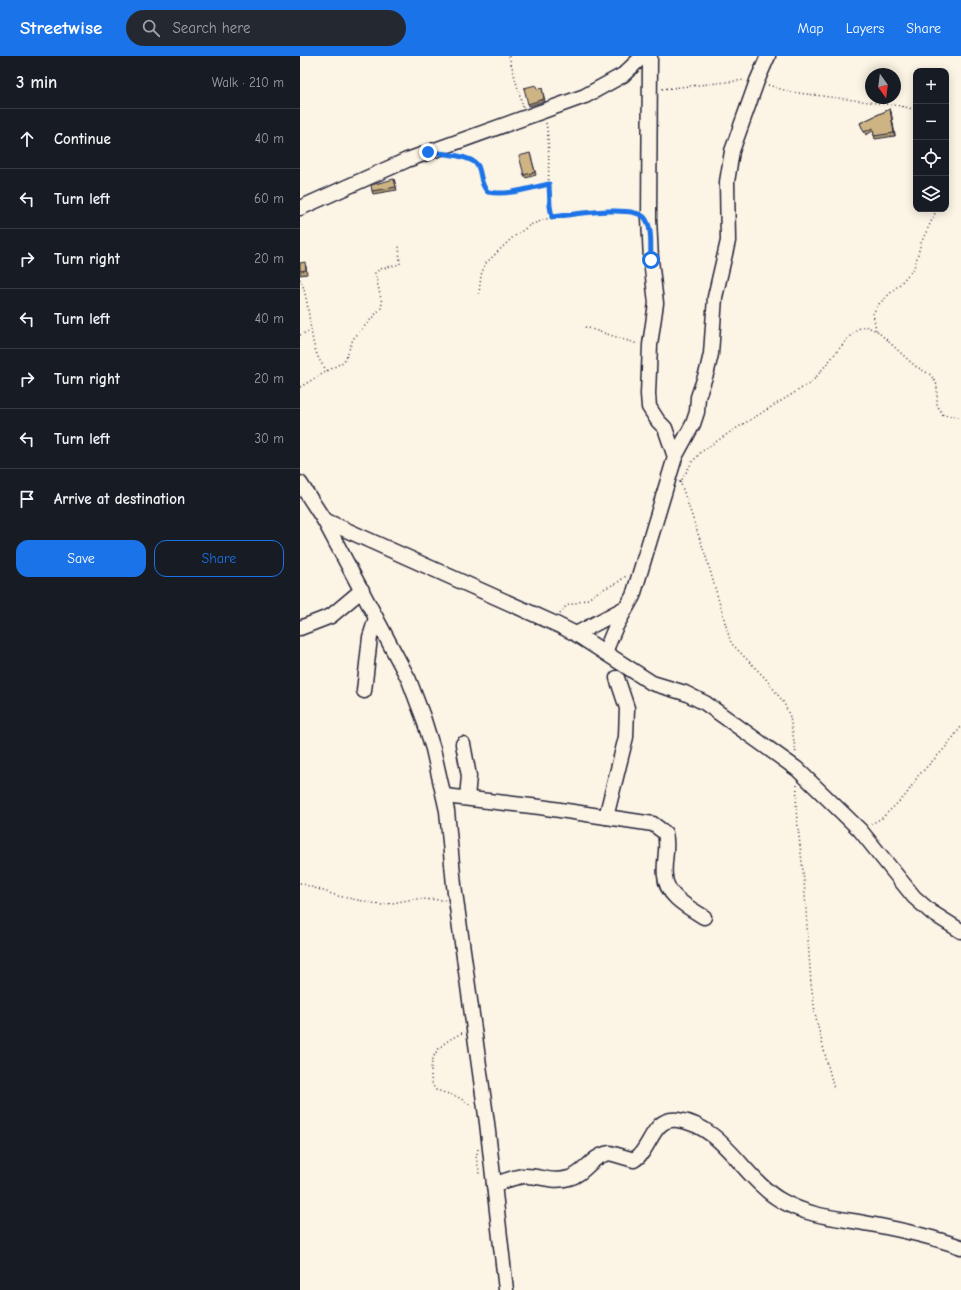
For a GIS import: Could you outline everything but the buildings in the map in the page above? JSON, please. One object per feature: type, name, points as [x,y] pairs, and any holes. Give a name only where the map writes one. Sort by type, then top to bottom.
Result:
[{"type":"street","points":[[301,206],[407,160],[526,118],[606,86],[624,75],[648,56]]},
{"type":"street","points":[[648,56],[650,91],[649,226],[656,303],[650,345],[648,394],[649,407],[652,414],[665,428],[674,461]]},
{"type":"street","points":[[605,652],[615,628],[636,589],[658,510],[674,461],[693,424],[697,412],[698,397],[708,371],[714,334],[715,297],[728,241],[726,199],[729,162],[757,81],[768,56]]},
{"type":"street","points":[[300,483],[324,520],[409,680],[433,749],[445,796],[474,1027],[488,1182],[506,1290]]},
{"type":"street","points":[[324,520],[558,625],[576,634],[652,683],[685,693],[705,703],[797,769],[860,830],[914,897],[931,912],[961,931]]},
{"type":"street","points":[[300,628],[331,616],[362,590]]},
{"type":"street","points":[[576,634],[627,607]]},
{"type":"street","points":[[364,691],[370,637],[376,618]]},
{"type":"street","points":[[606,817],[626,737],[627,708],[617,678]]},
{"type":"street","points":[[463,744],[469,776],[467,798]]},
{"type":"street","points":[[445,796],[653,824],[665,833],[668,844],[664,875],[667,887],[681,902],[704,917]]},
{"type":"street","points":[[488,1182],[525,1176],[552,1181],[568,1179],[579,1174],[589,1164],[610,1153],[634,1160],[639,1156],[659,1126],[666,1121],[678,1119],[696,1125],[712,1134],[760,1183],[780,1200],[795,1208],[829,1219],[919,1233],[961,1246]]},
{"type":"path","points":[[509,56],[526,118]]},
{"type":"path","points":[[650,91],[732,80],[757,81],[790,92],[901,106],[913,109]]},
{"type":"path","points":[[544,111],[550,140],[549,184],[552,217]]},
{"type":"path","points":[[452,155],[475,162],[483,185],[488,192],[493,193],[520,190],[549,184]]},
{"type":"path","points":[[479,294],[481,274],[485,264],[498,250],[530,225],[552,217],[596,211],[637,213],[644,217],[649,226]]},
{"type":"path","points":[[877,331],[873,313],[879,304],[914,268],[921,243],[936,212]]},
{"type":"path","points":[[300,388],[337,367],[346,358],[353,339],[381,308],[382,303],[375,275],[380,269],[400,264],[399,244]]},
{"type":"path","points":[[300,279],[308,299],[312,330],[318,358],[321,364],[328,371]]},
{"type":"path","points":[[680,483],[692,462],[712,444],[812,382],[848,338],[858,329],[865,326],[877,331],[915,366],[931,375],[937,385],[937,405],[943,415],[961,418]]},
{"type":"path","points":[[585,327],[632,343],[650,345]]},
{"type":"path","points":[[300,335],[312,330]]},
{"type":"path","points":[[674,461],[680,483],[707,560],[731,644],[766,679],[784,703],[790,717],[794,735],[797,769],[796,810],[804,880],[811,984],[816,1019],[834,1089]]},
{"type":"path","points":[[558,625],[560,613],[566,606],[588,599],[599,591],[617,583],[627,575]]},
{"type":"path","points":[[860,830],[882,818],[901,800],[918,776],[946,748],[961,727]]},
{"type":"path","points":[[300,883],[345,898],[382,905],[414,899],[457,901]]},
{"type":"path","points":[[473,1107],[458,1097],[436,1090],[431,1082],[431,1069],[432,1061],[438,1049],[449,1040],[474,1027]]},
{"type":"path","points":[[479,1144],[476,1158],[488,1182]]},
{"type":"route","points":[[428,152],[446,153],[475,162],[483,185],[488,192],[493,193],[520,190],[549,184],[552,217],[596,211],[637,213],[644,217],[649,226],[651,260]]}]
